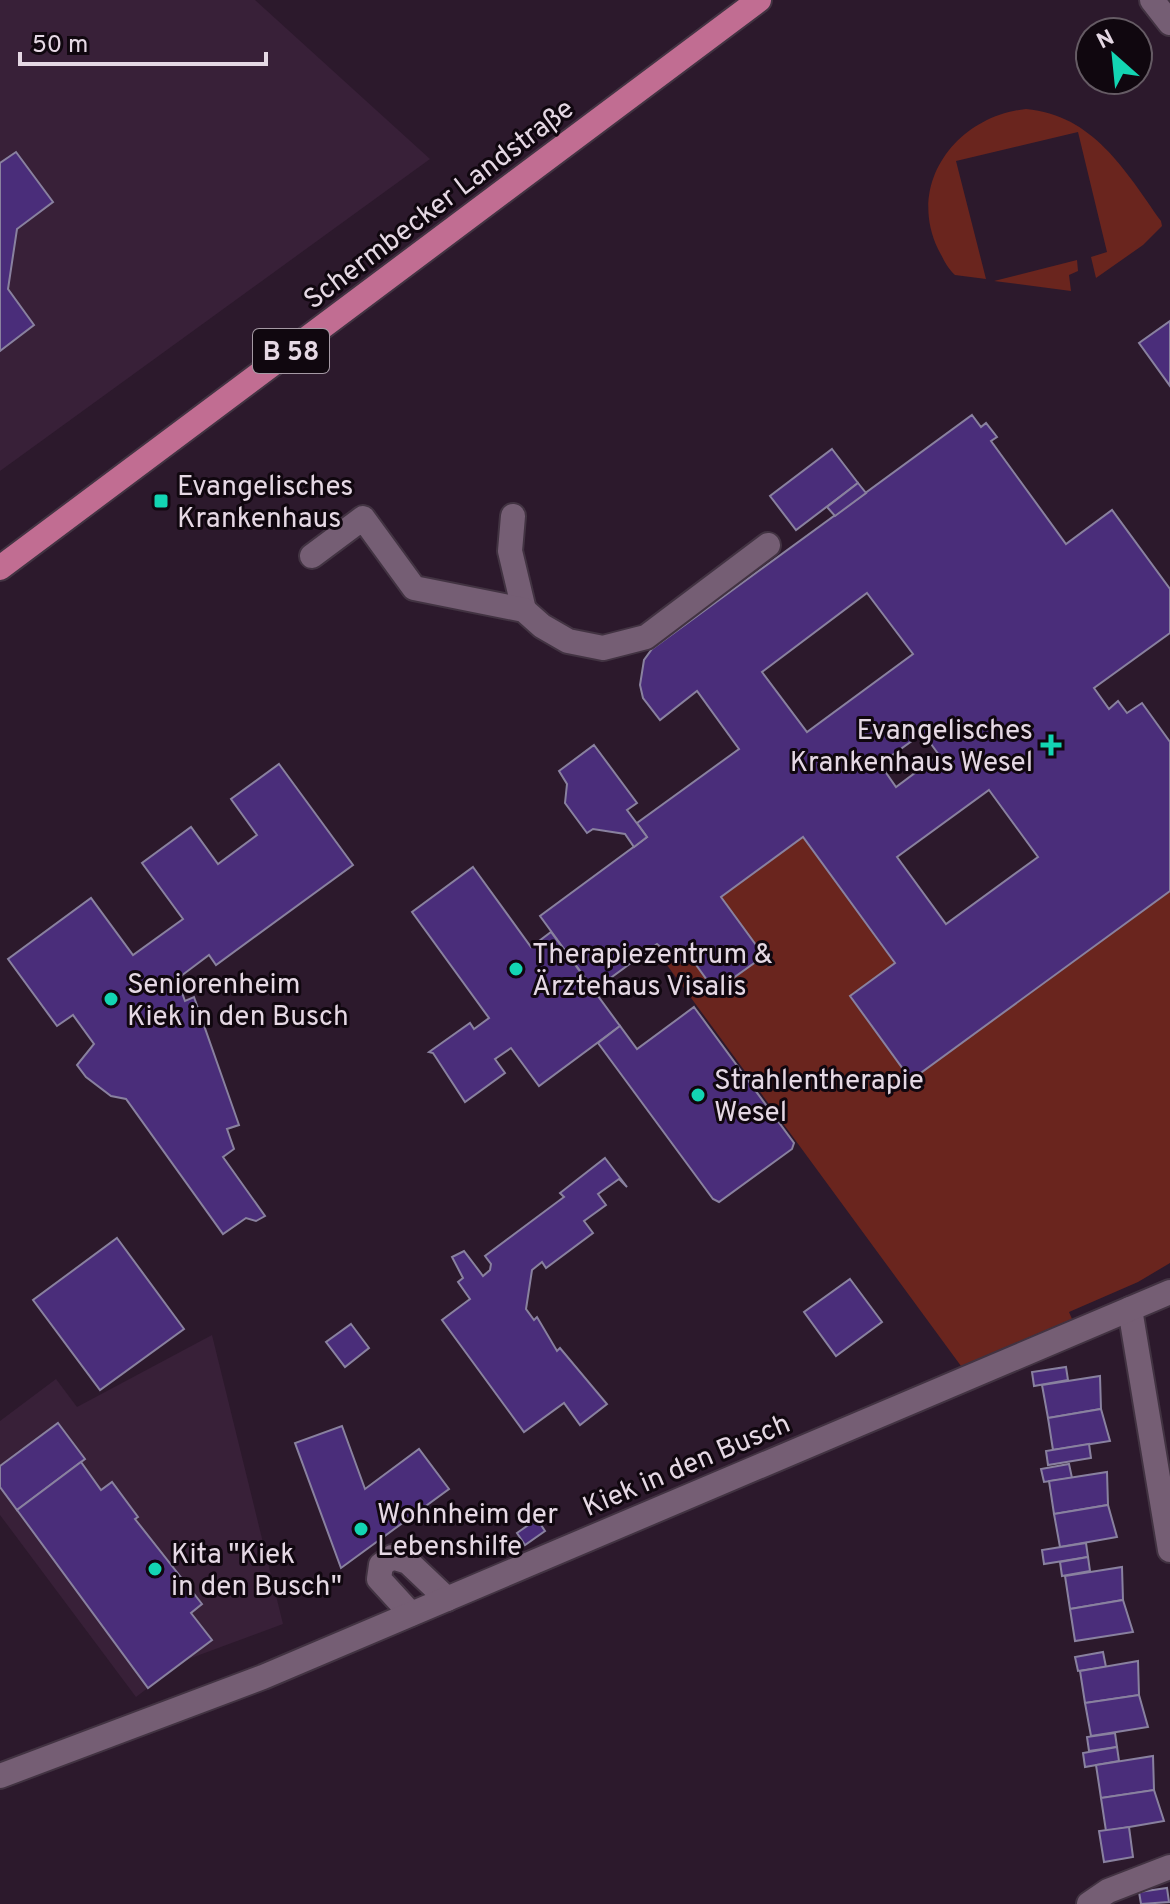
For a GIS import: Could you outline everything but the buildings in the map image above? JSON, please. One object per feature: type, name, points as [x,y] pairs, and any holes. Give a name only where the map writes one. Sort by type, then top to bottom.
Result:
[{"type":"main road","name":"Schermbecker Landstraße","points":[[0,568],[759,0]]},
{"type":"street","points":[[1152,0],[1170,23]]},
{"type":"street","points":[[513,516],[510,551],[524,610]]},
{"type":"street","points":[[312,556],[363,518],[414,588],[524,610],[542,626],[568,641],[603,648],[646,637],[768,545]]},
{"type":"street","name":"Kiek in den Busch","points":[[0,1776],[263,1677],[1170,1292]]},
{"type":"street","points":[[1130,1309],[1170,1550]]},
{"type":"street","points":[[411,1614],[379,1579],[381,1565],[392,1557],[408,1562],[447,1599]]},
{"type":"street","points":[[1089,1904],[1108,1891],[1170,1867]]},
{"type":"shaded area","points":[[0,0],[255,0],[430,159],[0,471]]},
{"type":"shaded area","points":[[1026,109],[1050,113],[1089,134],[1120,165],[1161,221],[1162,226],[1143,245],[1096,278],[1091,257],[1107,252],[1078,132],[956,161],[986,279],[955,275],[938,249],[930,224],[929,200],[934,177],[944,156],[979,124],[1001,114]]},
{"type":"shaded area","points":[[1077,260],[1078,271],[1069,275],[1071,291],[994,281]]},
{"type":"shaded area","points":[[803,837],[895,963],[850,996],[911,1080],[1170,891],[1170,1263],[1138,1282],[1069,1312],[1072,1319],[961,1366],[653,946],[657,944],[679,963],[691,958],[715,991],[763,956],[721,897]]},
{"type":"shaded area","name":"Kita \"Kiek in den Busch\"","points":[[212,1335],[283,1624],[183,1661],[136,1697],[0,1515],[0,1421],[56,1379],[77,1407]]},
{"type":"place","name":"Evangelisches Krankenhaus","points":[[161,501]]},
{"type":"place","name":"Evangelisches Krankenhaus Wesel","points":[[1051,745]]},
{"type":"place","name":"Therapiezentrum & Ärztehaus Visalis","points":[[516,969]]},
{"type":"place","name":"Seniorenheim Kiek in den Busch","points":[[111,999]]},
{"type":"place","name":"Strahlentherapie Wesel","points":[[698,1095]]},
{"type":"place","name":"Wohnheim der Lebenshilfe","points":[[361,1529]]},
{"type":"place","name":"Kita \"Kiek in den Busch\"","points":[[155,1569]]}]
